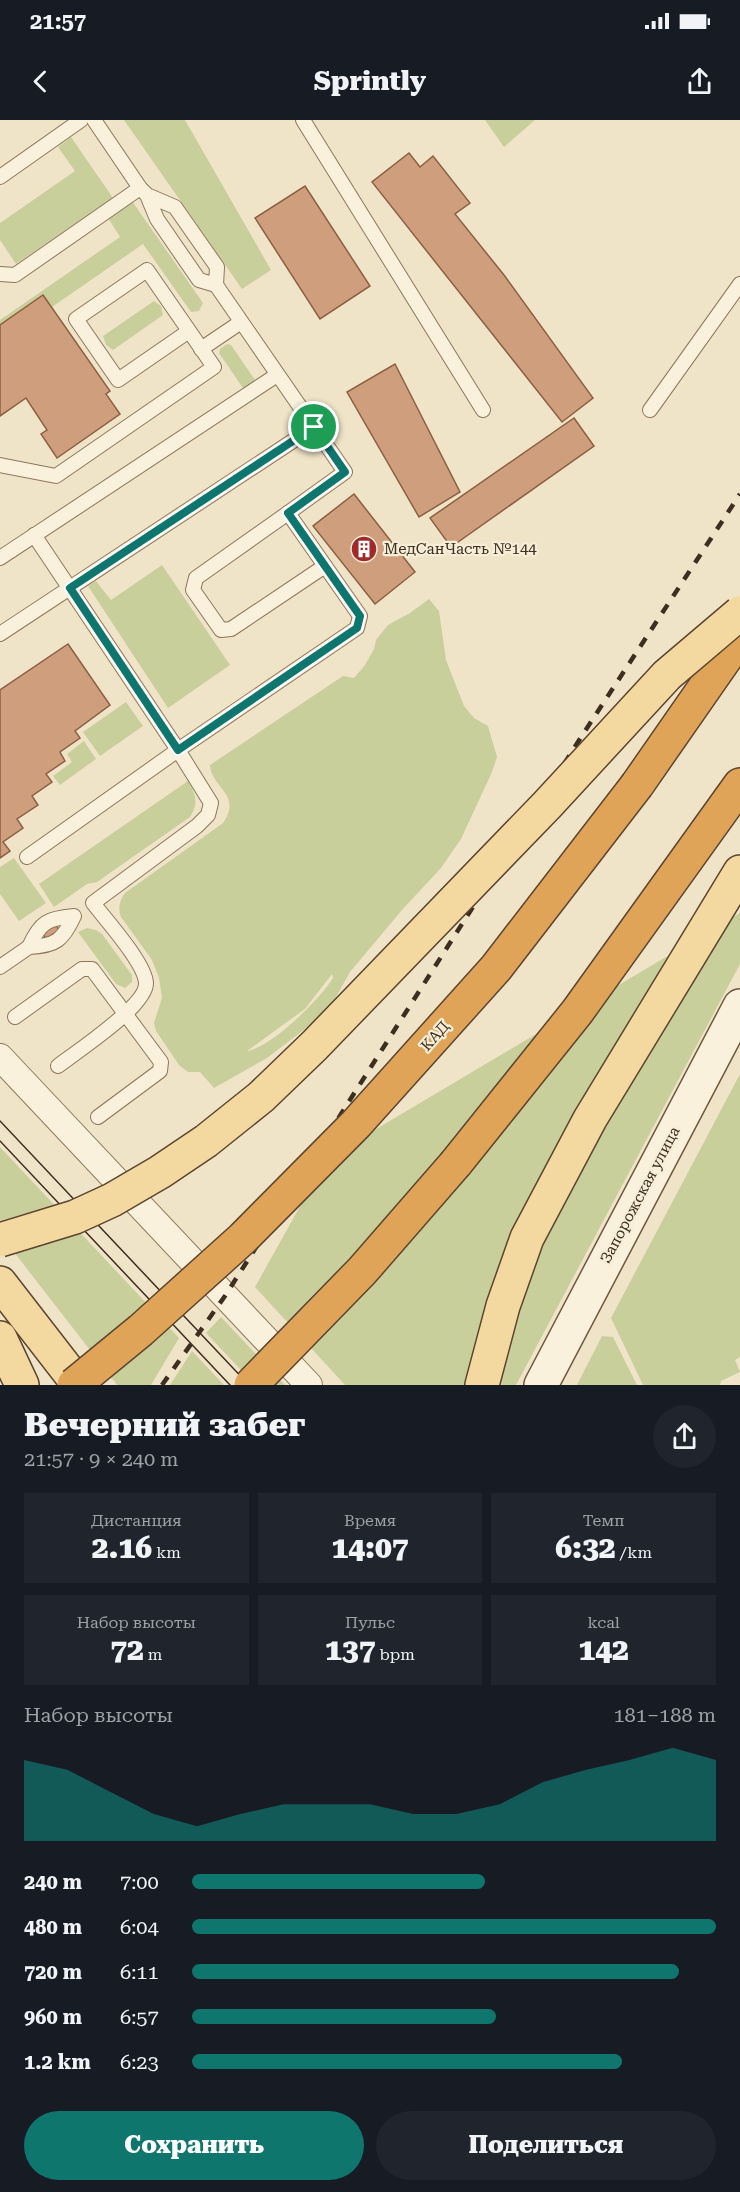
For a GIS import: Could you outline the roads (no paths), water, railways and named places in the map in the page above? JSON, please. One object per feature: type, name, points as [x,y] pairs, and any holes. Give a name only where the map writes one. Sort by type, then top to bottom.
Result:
[{"type":"highway","name":"КАД","points":[[74,1385],[141,1330],[243,1238],[356,1124],[473,994],[496,968],[637,785],[740,637]]},
{"type":"highway","points":[[251,1385],[362,1270],[456,1163],[577,1012],[740,785]]},
{"type":"main road","points":[[0,1240],[75,1217],[112,1200],[160,1172],[206,1141],[261,1097],[347,1012],[547,805],[667,675],[740,613]]},
{"type":"main road","points":[[482,1385],[502,1306],[527,1238],[590,1119],[740,872]]},
{"type":"main road","points":[[0,1283],[79,1385]]},
{"type":"main road","points":[[0,1338],[22,1385]]},
{"type":"street","name":"Запорожская улица","points":[[541,1385],[740,1006]]},
{"type":"street","points":[[0,1057],[309,1385]]},
{"type":"lane","points":[[0,177],[81,120]]},
{"type":"lane","points":[[94,120],[199,280],[216,285]]},
{"type":"lane","points":[[303,120],[483,410]]},
{"type":"lane","points":[[0,274],[15,275],[143,192]]},
{"type":"lane","points":[[143,192],[175,207],[217,267],[216,285],[345,472],[196,578],[193,590],[221,630],[231,629],[325,566]]},
{"type":"lane","points":[[0,465],[56,476],[214,367],[147,270],[76,319],[118,380],[189,331]]},
{"type":"lane","points":[[650,410],[740,284]]},
{"type":"lane","points":[[201,349],[241,322]]},
{"type":"lane","points":[[0,558],[277,375]]},
{"type":"lane","points":[[0,634],[314,427]]},
{"type":"lane","points":[[27,857],[178,750],[357,628],[360,616],[288,513]]},
{"type":"lane","points":[[0,967],[29,947],[37,930],[54,918],[74,916],[197,826],[208,815],[211,803],[34,535]]},
{"type":"lane","points":[[57,1066],[125,1015],[140,998],[146,984],[141,967],[93,903]]},
{"type":"lane","points":[[29,947],[48,946],[56,941],[65,934],[74,916]]},
{"type":"lane","points":[[15,1017],[82,969],[92,969],[161,1062],[160,1071],[98,1117]]},
{"type":"tram line","points":[[0,1121],[249,1385]]},
{"type":"tram line","points":[[0,1141],[230,1385]]},
{"type":"railway","points":[[162,1385],[225,1296],[585,731],[740,494]]},
{"type":"place","name":"МедСанЧасть №144","points":[[364,549]]}]
